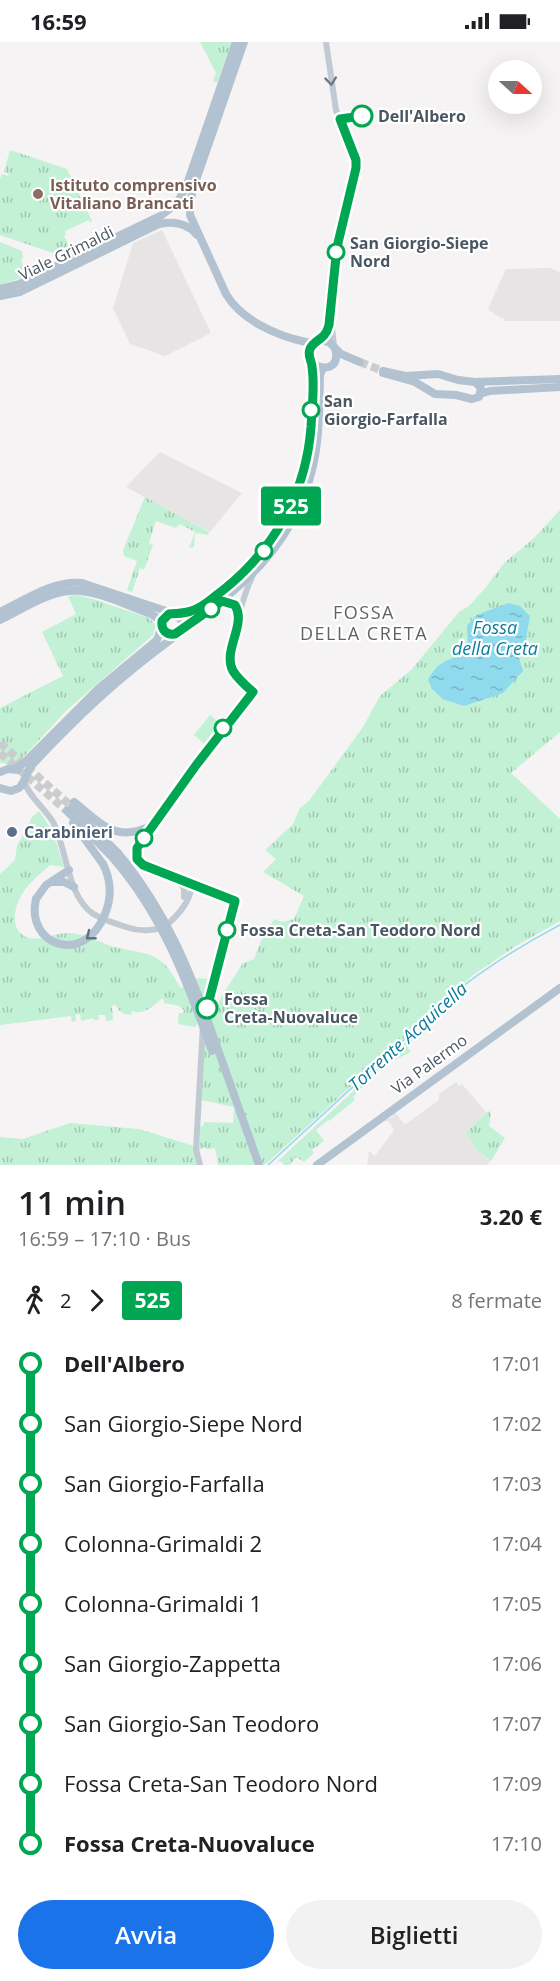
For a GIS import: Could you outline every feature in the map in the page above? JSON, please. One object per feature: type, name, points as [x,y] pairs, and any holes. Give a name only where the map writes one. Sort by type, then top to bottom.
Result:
[{"type":"main road","points":[[199,238],[192,229],[178,224],[170,217],[173,207],[186,187],[236,42]]},
{"type":"main road","points":[[178,224],[188,221],[194,186],[244,42]]},
{"type":"main road","points":[[0,289],[25,281],[183,204],[190,212],[199,238],[226,294],[238,310],[265,327],[314,343],[329,342],[341,354],[359,363],[346,362],[327,367],[312,363]]},
{"type":"main road","name":"Viale Grimaldi","points":[[0,296],[20,292],[159,224],[178,224]]},
{"type":"main road","points":[[6,769],[24,763],[99,688],[157,640],[163,618],[198,609],[236,580],[266,549],[287,515],[300,485],[308,450],[312,363],[309,355],[314,343]]},
{"type":"main road","points":[[0,799],[22,786],[24,778],[54,742],[102,695],[178,633],[222,601],[253,575],[268,558],[286,532],[307,487],[317,444],[320,375],[336,357],[335,347]]},
{"type":"main road","points":[[560,379],[475,382],[438,374],[405,376],[383,372],[416,382],[435,394],[460,395],[472,399],[490,391],[560,387]]},
{"type":"main road","points":[[424,387],[422,381],[426,374]]},
{"type":"main road","points":[[475,382],[480,387],[480,394]]},
{"type":"main road","points":[[0,612],[50,588],[76,582],[174,614],[182,621],[182,627],[178,633]]},
{"type":"main road","points":[[0,620],[52,595],[74,590],[88,592],[151,614],[159,619],[167,634],[178,633]]},
{"type":"main road","points":[[6,769],[19,770],[24,778]]},
{"type":"main road","points":[[0,788],[13,790]]},
{"type":"main road","points":[[69,808],[115,832],[136,832],[152,825]]},
{"type":"main road","points":[[69,808],[116,855],[152,898],[182,953],[259,1165]]},
{"type":"main road","points":[[69,808],[82,833],[103,864],[109,883],[108,904],[98,929],[87,940],[67,945],[48,938],[36,921],[34,911],[36,899],[41,890],[49,882],[69,870]]},
{"type":"main road","points":[[116,855],[147,902],[176,956],[253,1165]]},
{"type":"main road","points":[[49,882],[64,882],[74,887]]},
{"type":"main road","name":"Via Palermo","points":[[317,1165],[560,988]]},
{"type":"street","points":[[327,42],[333,97],[354,154],[356,168],[337,247],[332,312],[335,347]]},
{"type":"street","points":[[314,343],[327,332],[332,312]]},
{"type":"street","points":[[200,1165],[196,1149],[201,1030],[235,901],[143,865],[137,859],[137,848],[229,721],[253,692],[234,672],[231,662],[243,597],[253,575]]},
{"type":"street","points":[[222,601],[231,602],[236,607],[237,622]]},
{"type":"street","points":[[24,778],[27,789],[56,829],[74,887],[91,913],[131,929],[143,931],[159,928],[167,925],[175,917],[191,883]]},
{"type":"street","points":[[13,790],[26,794],[42,807]]},
{"type":"street","points":[[175,877],[183,886],[186,897]]},
{"type":"street","points":[[186,897],[195,891],[205,889]]},
{"type":"shaded area","points":[[162,230],[211,333],[165,356],[130,344],[113,308],[133,243]]},
{"type":"shaded area","points":[[550,268],[560,272],[560,321],[504,321],[504,318],[488,309],[506,269]]},
{"type":"shaded area","points":[[160,452],[242,493],[210,532],[126,487]]},
{"type":"shaded area","points":[[456,1082],[459,1086],[462,1084],[486,1112],[465,1133],[474,1144],[475,1149],[490,1161],[487,1165],[367,1165],[369,1151],[375,1156],[394,1130],[388,1121],[384,1120],[393,1117],[392,1114],[395,1112],[406,1124],[439,1100],[439,1094]]},
{"type":"green space","points":[[200,42],[232,42],[217,83],[213,81],[216,73]]},
{"type":"green space","name":"Istituto comprensivo Vitaliano Brancati","points":[[10,150],[67,169],[92,221],[89,220],[65,231],[64,236],[70,248],[66,247],[53,253],[0,235],[0,179],[2,174],[8,176],[9,174],[4,172]]},
{"type":"green space","points":[[0,242],[22,251],[21,261],[28,276],[0,285]]},
{"type":"green space","points":[[145,497],[209,532],[208,535],[195,533],[194,547],[189,548],[195,532],[180,524],[176,528],[156,521],[149,543],[153,545],[144,570],[140,568],[132,592],[127,590],[137,561],[124,556],[123,550]]},
{"type":"green space","points":[[560,510],[560,732],[511,773],[560,819],[560,921],[516,946],[473,975],[267,1163],[264,1165],[218,1165],[215,1148],[206,1149],[205,1147],[199,1150],[200,1127],[204,1122],[233,1123],[234,1107],[201,1100],[204,1031],[209,1008],[217,1010],[220,999],[243,963],[254,959],[263,936],[274,919],[282,922],[294,919],[304,896],[263,872],[276,859],[265,850],[293,824],[300,808],[309,801],[363,727],[380,696],[412,669],[459,612],[470,605],[487,586],[504,563],[532,540]]},
{"type":"green space","points":[[77,595],[149,618],[156,625],[153,635],[66,711],[19,762],[14,765],[0,763],[0,708],[63,676],[42,632],[76,614],[68,596]]},
{"type":"green space","points":[[210,715],[221,724],[206,745],[194,735]]},
{"type":"green space","points":[[39,811],[52,830],[64,867],[50,865],[24,891],[16,910],[18,930],[22,935],[34,939],[65,933],[76,934],[114,947],[148,954],[165,965],[181,988],[198,978],[210,979],[196,1027],[178,1024],[179,1013],[183,1013],[184,1010],[179,1006],[164,1003],[163,998],[145,1011],[132,1011],[131,1015],[122,1013],[116,1005],[112,1006],[113,1020],[106,1021],[105,1015],[98,1015],[99,1020],[93,1018],[81,1021],[80,1014],[75,1015],[76,1021],[72,1022],[71,1016],[0,1025],[0,874],[15,860],[17,846],[32,817]]},
{"type":"green space","points":[[430,1020],[410,1043],[408,1048],[411,1052],[384,1065],[353,1097],[355,1100],[316,1130],[324,1141],[312,1150],[314,1153],[304,1162],[296,1157],[290,1165],[284,1165],[278,1161]]},
{"type":"green space","points":[[488,1111],[491,1112],[489,1126],[505,1138],[491,1161],[475,1149],[474,1144],[465,1133]]},
{"type":"green space","points":[[70,1123],[139,1129],[194,1146],[198,1165],[0,1165],[0,1137],[23,1139]]},
{"type":"water","name":"Fossa della Creta","points":[[508,603],[520,606],[530,616],[525,645],[518,655],[523,671],[503,693],[464,706],[443,699],[432,689],[428,680],[432,673],[445,661],[468,652],[467,625],[477,615]]},
{"type":"waterway","name":"Torrente Acquicella","points":[[268,1165],[458,990],[508,955],[560,925]]},
{"type":"tunnel","points":[[360,362],[383,371]]},
{"type":"tunnel","points":[[0,743],[71,806]]},
{"type":"tunnel","points":[[0,753],[67,811]]},
{"type":"bus line","name":"525","points":[[207,1008],[235,901],[143,865],[137,859],[136,854],[137,848],[152,825],[253,692],[232,667],[231,655],[238,610],[235,605],[222,601],[177,634],[170,635],[165,632],[162,628],[162,621],[169,614],[191,612],[203,606],[255,562],[279,529],[300,485],[311,426],[313,377],[309,352],[313,344],[325,336],[329,325],[337,247],[356,173],[356,160],[340,119],[362,116]]},
{"type":"place","name":"Dell'Albero","points":[[362,116]]},
{"type":"place","name":"Istituto comprensivo Vitaliano Brancati","points":[[38,194]]},
{"type":"place","name":"San Giorgio-Siepe Nord","points":[[336,252]]},
{"type":"place","name":"San Giorgio-Farfalla","points":[[311,410]]},
{"type":"place","name":"Carabinieri","points":[[12,832]]},
{"type":"place","name":"Fossa Creta-San Teodoro Nord","points":[[227,930]]},
{"type":"place","name":"Fossa Creta-Nuovaluce","points":[[207,1008]]},
{"type":"district","name":"FOSSA DELLA CRETA","points":[[364,623]]}]
